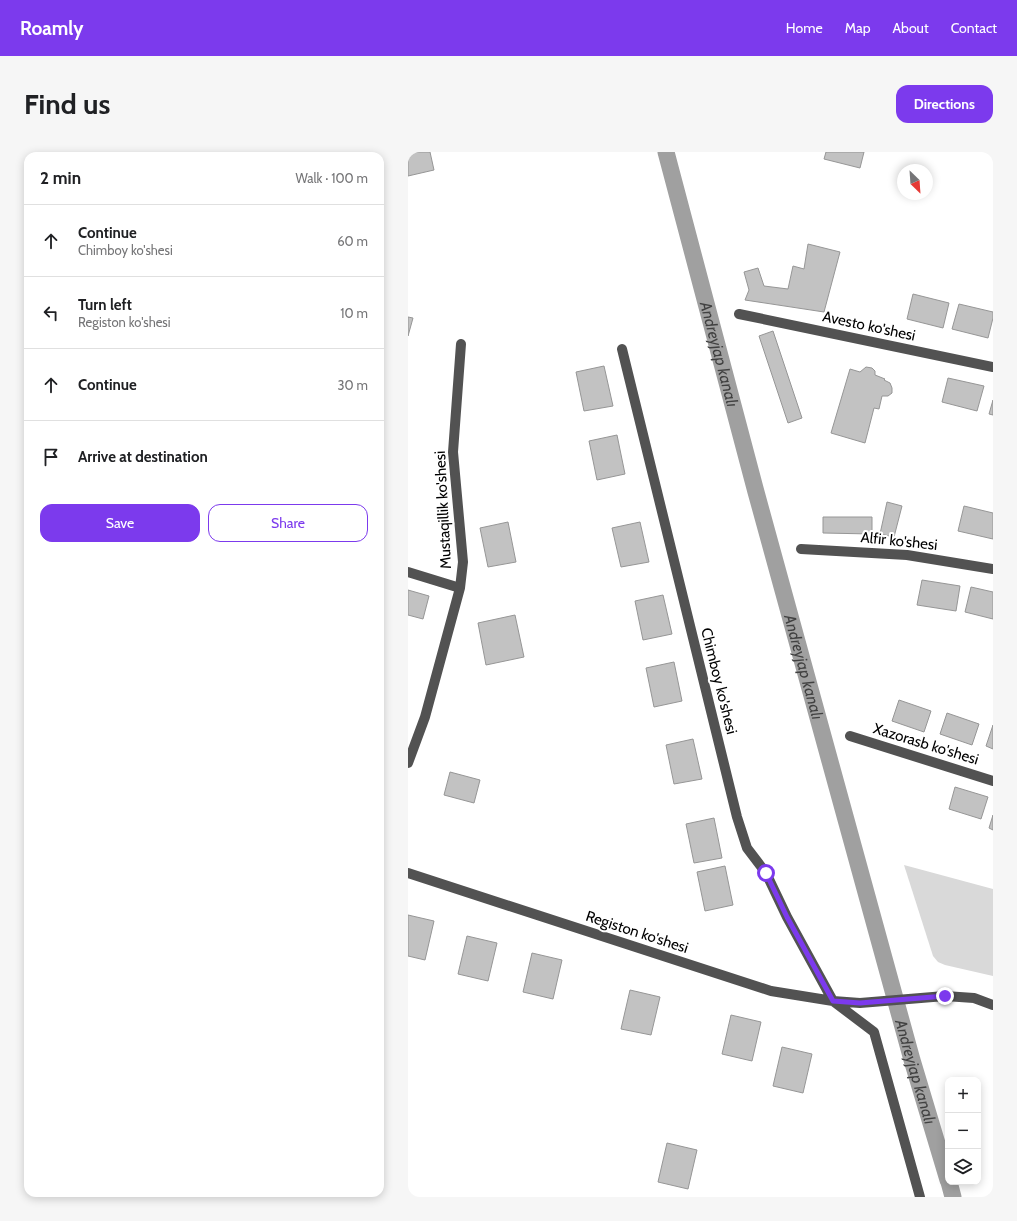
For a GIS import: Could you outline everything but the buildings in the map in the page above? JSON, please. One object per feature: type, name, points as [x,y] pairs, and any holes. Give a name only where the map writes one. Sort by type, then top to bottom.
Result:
[{"type":"street","name":"Avesto ko'shesi","points":[[739,314],[993,367]]},
{"type":"street","name":"Mustaqillik ko'shesi","points":[[408,763],[425,717],[460,588],[464,562],[453,452],[461,344]]},
{"type":"street","name":"Chimboy ko'shesi","points":[[622,349],[735,809],[747,848],[766,873],[787,917],[833,1001]]},
{"type":"street","name":"Alfir ko'shesi","points":[[801,549],[907,555],[993,569]]},
{"type":"street","points":[[408,572],[460,588]]},
{"type":"street","name":"Xazorasb ko'shesi","points":[[850,736],[993,781]]},
{"type":"street","name":"Registon ko'shesi","points":[[408,873],[771,991],[833,1001],[860,1003],[945,996],[974,998],[993,1005]]},
{"type":"street","points":[[833,1001],[874,1032],[920,1197]]},
{"type":"shaded area","points":[[904,865],[993,889],[993,976],[945,965],[938,962],[933,956]]},
{"type":"waterway","name":"Andreyjap kanalı","points":[[666,152],[756,492],[912,1060],[945,1170]]},
{"type":"waterway","name":"Andreyjap kanalı","points":[[950,1185],[953,1197]]},
{"type":"route","points":[[766,873],[787,917],[833,1001],[860,1003],[945,996]]}]
